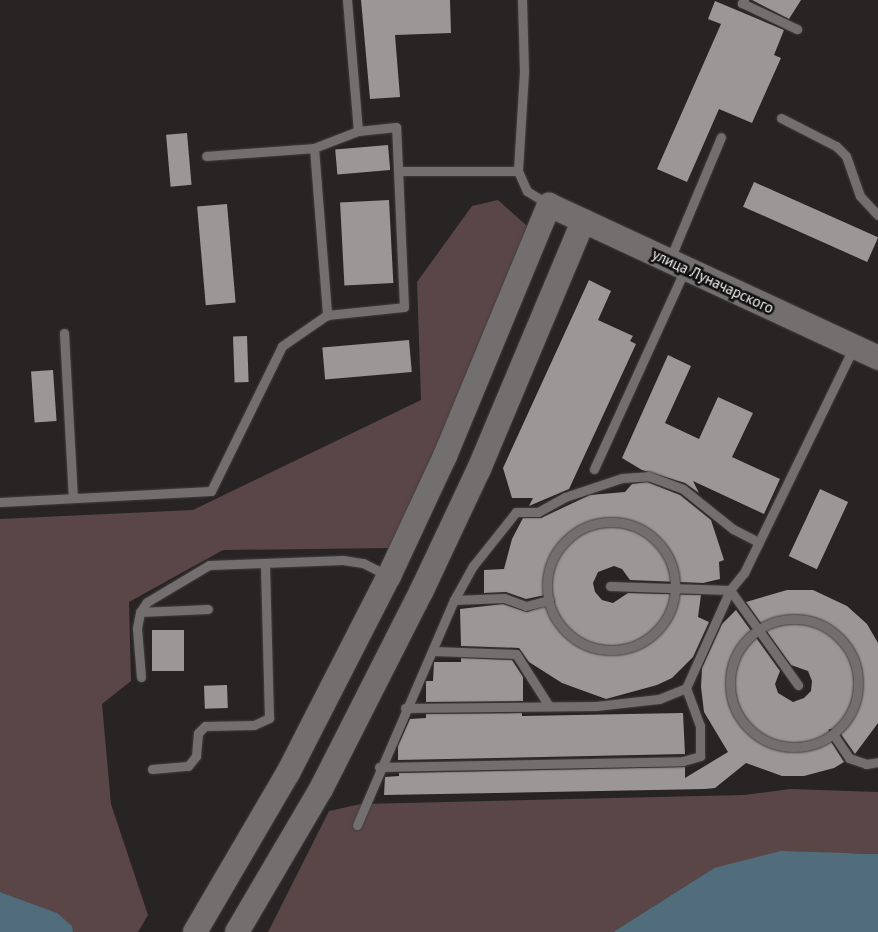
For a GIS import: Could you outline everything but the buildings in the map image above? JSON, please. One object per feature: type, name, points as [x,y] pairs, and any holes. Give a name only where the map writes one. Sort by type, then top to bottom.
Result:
[{"type":"main road","name":"улица Луначарского","points":[[549,205],[878,358]]},
{"type":"main road","points":[[195,932],[231,875],[314,725],[389,576],[445,456],[549,205]]},
{"type":"main road","points":[[237,932],[321,789],[422,590],[479,469],[583,222]]},
{"type":"lane","points":[[347,0],[358,131]]},
{"type":"lane","points":[[522,0],[524,72],[518,171],[527,191],[549,205]]},
{"type":"lane","points":[[744,0],[742,3],[797,29]]},
{"type":"lane","points":[[781,118],[836,146],[846,156],[860,196],[878,215]]},
{"type":"lane","points":[[0,502],[211,491],[282,346],[327,315],[404,307],[396,127],[358,131],[314,148],[206,156]]},
{"type":"lane","points":[[594,468],[677,265],[721,137]]},
{"type":"lane","points":[[314,148],[327,315]]},
{"type":"lane","points":[[398,171],[518,171]]},
{"type":"lane","points":[[64,333],[73,498]]},
{"type":"lane","points":[[380,767],[693,760],[700,756],[702,741],[686,688],[730,590],[744,573],[854,346]]},
{"type":"lane","points":[[357,825],[380,767],[454,600],[473,566],[516,512],[538,512],[564,497],[622,478],[648,476],[683,489],[733,529],[759,542]]},
{"type":"lane","points":[[618,522],[652,538],[669,561],[675,588],[672,607],[656,631],[633,647],[614,650],[577,641],[563,628],[549,600],[548,575],[554,557],[573,536],[599,524],[618,522]]},
{"type":"lane","points":[[141,677],[137,628],[140,612],[147,602],[209,565],[352,560],[389,576]]},
{"type":"lane","points":[[152,770],[188,766],[196,756],[198,733],[205,726],[254,725],[269,718],[266,563]]},
{"type":"lane","points":[[610,586],[730,590]]},
{"type":"lane","points":[[730,590],[798,685]]},
{"type":"lane","points":[[454,600],[504,598],[526,606],[549,600]]},
{"type":"lane","points":[[140,612],[208,608]]},
{"type":"lane","points":[[801,619],[820,624],[848,648],[859,685],[855,704],[833,734],[797,747],[778,745],[746,725],[736,709],[731,671],[738,653],[759,630],[782,620],[801,619]]},
{"type":"lane","points":[[433,651],[516,654],[549,706]]},
{"type":"lane","points":[[406,708],[634,703],[686,688]]},
{"type":"lane","points":[[833,734],[850,758],[866,764],[878,762]]},
{"type":"shaded area","points":[[498,200],[527,226],[462,391],[389,548],[223,550],[129,602],[131,681],[102,704],[111,804],[148,915],[138,932],[72,932],[56,913],[0,892],[0,519],[193,510],[421,400],[417,282],[472,206]]},
{"type":"shaded area","points":[[790,789],[878,792],[878,854],[851,853],[714,868],[613,932],[268,932],[329,811],[361,804],[744,795]]},
{"type":"water","points":[[781,851],[878,854],[878,932],[613,932],[714,868]]},
{"type":"water","points":[[0,892],[57,913],[72,926],[73,932],[0,932]]}]
